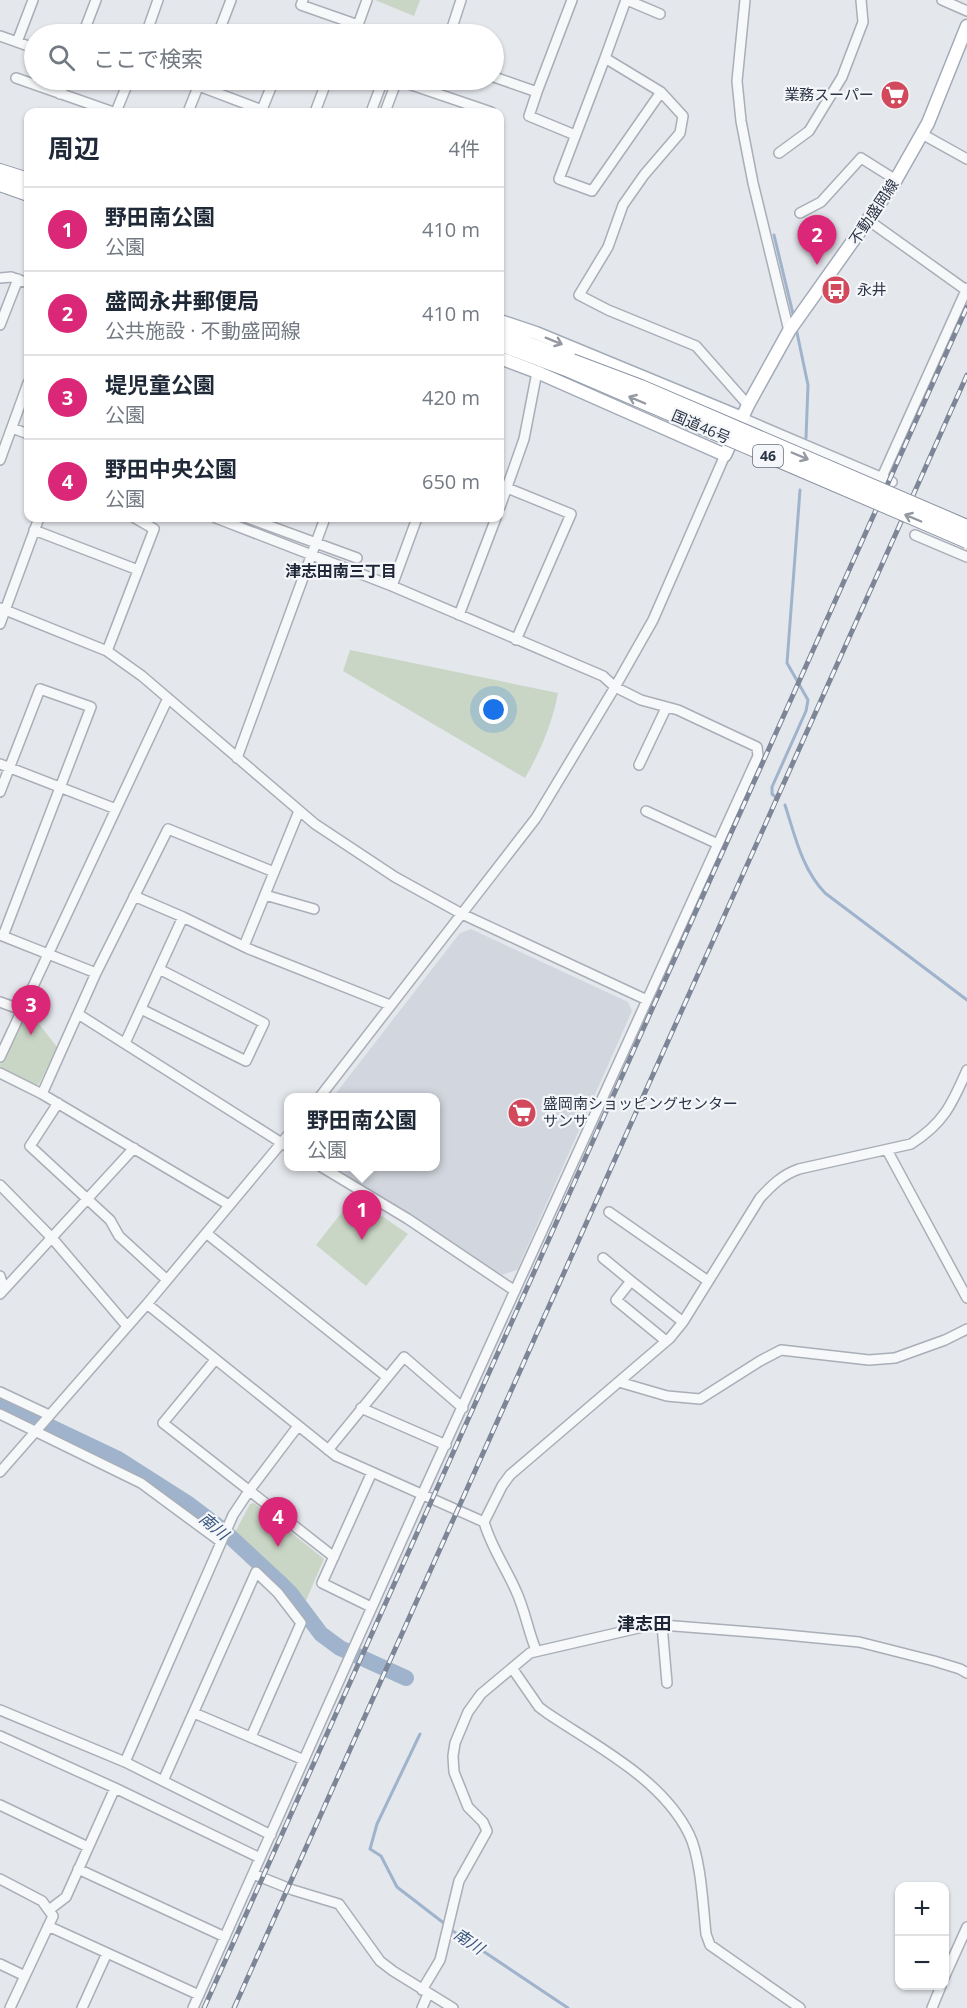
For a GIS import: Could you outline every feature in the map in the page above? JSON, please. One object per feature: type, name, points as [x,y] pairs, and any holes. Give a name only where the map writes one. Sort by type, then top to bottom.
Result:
[{"type":"highway","points":[[0,171],[24,179]]},
{"type":"highway","points":[[0,184],[24,193]]},
{"type":"highway","name":"国道46号","points":[[504,335],[967,541]]},
{"type":"highway","name":"国道46号","points":[[504,345],[641,387],[967,527]]},
{"type":"main road","name":"不動盛岡線","points":[[725,455],[741,418],[790,329],[896,180],[922,134],[967,26]]},
{"type":"main road","points":[[504,322],[536,333],[741,418]]},
{"type":"main road","points":[[504,360],[725,455]]},
{"type":"street","points":[[17,42],[33,0]]},
{"type":"street","points":[[87,24],[96,0]]},
{"type":"street","points":[[150,24],[158,0]]},
{"type":"street","points":[[222,24],[231,0]]},
{"type":"street","points":[[303,0],[302,5],[355,24]]},
{"type":"street","points":[[358,24],[368,0]]},
{"type":"street","points":[[453,24],[461,0]]},
{"type":"street","points":[[572,0],[529,116],[575,135]]},
{"type":"street","points":[[660,14],[627,0],[559,178],[592,191],[661,92]]},
{"type":"street","points":[[745,0],[737,81],[741,121],[753,183],[790,329]]},
{"type":"street","points":[[779,153],[809,131],[842,77],[863,22],[861,0]]},
{"type":"street","points":[[942,0],[967,11]]},
{"type":"street","points":[[0,36],[24,44]]},
{"type":"street","points":[[605,58],[661,92],[683,116],[680,133],[644,175],[623,205],[608,247],[579,295],[608,310],[696,345],[748,405]]},
{"type":"street","points":[[16,78],[24,81]]},
{"type":"street","points":[[504,80],[537,92]]},
{"type":"street","points":[[49,90],[102,108]]},
{"type":"street","points":[[60,94],[62,90]]},
{"type":"street","points":[[116,108],[124,90]]},
{"type":"street","points":[[190,108],[197,90]]},
{"type":"street","points":[[217,90],[256,108]]},
{"type":"street","points":[[263,108],[270,90]]},
{"type":"street","points":[[316,108],[323,90]]},
{"type":"street","points":[[372,108],[379,90]]},
{"type":"street","points":[[387,108],[394,90]]},
{"type":"street","points":[[427,90],[480,108]]},
{"type":"street","points":[[922,134],[967,159]]},
{"type":"street","points":[[800,213],[821,202],[861,158],[896,180]]},
{"type":"street","points":[[868,220],[966,289],[882,477]]},
{"type":"street","points":[[0,278],[11,277],[24,281]]},
{"type":"street","points":[[0,325],[18,279]]},
{"type":"street","points":[[504,485],[524,439],[537,372]]},
{"type":"street","points":[[0,460],[24,394]]},
{"type":"street","points":[[741,418],[892,482]]},
{"type":"street","points":[[12,428],[24,432]]},
{"type":"street","points":[[323,1093],[536,818],[653,620],[725,455]]},
{"type":"street","points":[[504,487],[571,514],[516,640]]},
{"type":"street","points":[[0,624],[3,609],[37,522]]},
{"type":"street","points":[[107,651],[154,529],[142,522]]},
{"type":"street","points":[[193,2008],[371,1607],[758,756],[757,747],[678,710],[641,700],[615,687],[603,676],[392,586],[228,522]]},
{"type":"street","points":[[276,522],[316,543],[357,558]]},
{"type":"street","points":[[237,758],[324,522]]},
{"type":"street","points":[[392,586],[416,522]]},
{"type":"street","points":[[459,615],[494,522]]},
{"type":"street","points":[[34,530],[138,570]]},
{"type":"street","points":[[915,535],[967,557]]},
{"type":"street","points":[[3,609],[107,651],[168,698],[299,811],[334,838],[395,877],[462,914],[647,1000]]},
{"type":"street","points":[[0,792],[5,766],[40,689],[91,707],[2,936],[96,973]]},
{"type":"street","points":[[0,1057],[168,698]]},
{"type":"street","points":[[639,765],[666,708]]},
{"type":"street","points":[[5,766],[116,809]]},
{"type":"street","points":[[244,946],[299,811]]},
{"type":"street","points":[[646,812],[718,844]]},
{"type":"street","points":[[42,1094],[96,973],[168,829],[274,873]]},
{"type":"street","points":[[265,895],[314,909]]},
{"type":"street","points":[[134,896],[244,946],[390,1005]]},
{"type":"street","points":[[125,1043],[183,917]]},
{"type":"street","points":[[141,1009],[246,1061],[264,1023],[159,969]]},
{"type":"street","points":[[0,1002],[22,1010]]},
{"type":"street","points":[[78,1014],[284,1141]]},
{"type":"street","points":[[536,1650],[517,1593],[489,1540],[484,1522],[510,1475],[666,1341],[683,1322],[760,1198],[773,1184],[786,1174],[799,1169],[911,1143],[926,1134],[942,1119],[967,1070]]},
{"type":"street","points":[[0,1073],[58,1103],[228,1205]]},
{"type":"street","points":[[58,1103],[30,1146],[110,1220],[119,1236],[167,1280]]},
{"type":"street","points":[[0,1472],[147,1304],[228,1205],[284,1144]]},
{"type":"street","points":[[2,1291],[134,1148]]},
{"type":"street","points":[[887,1150],[967,1298]]},
{"type":"street","points":[[327,1171],[408,1219],[515,1291]]},
{"type":"street","points":[[0,1185],[52,1238],[127,1326]]},
{"type":"street","points":[[609,1212],[708,1281]]},
{"type":"street","points":[[206,1233],[387,1377]]},
{"type":"street","points":[[603,1258],[683,1322]]},
{"type":"street","points":[[0,1276],[2,1291]]},
{"type":"street","points":[[631,1281],[616,1300],[666,1341]]},
{"type":"street","points":[[147,1304],[336,1456],[484,1522]]},
{"type":"street","points":[[619,1382],[667,1396],[700,1398],[781,1350],[869,1360],[895,1358],[945,1340],[967,1329]]},
{"type":"street","points":[[327,1450],[404,1357],[463,1408]]},
{"type":"street","points":[[215,1360],[163,1424],[334,1557]]},
{"type":"street","points":[[0,1392],[49,1415]]},
{"type":"street","points":[[361,1408],[446,1445]]},
{"type":"street","points":[[0,1414],[141,1483],[221,1542]]},
{"type":"street","points":[[125,1762],[233,1515],[298,1426]]},
{"type":"street","points":[[371,1607],[322,1583],[372,1472]]},
{"type":"street","points":[[163,1781],[256,1572],[278,1593],[301,1623],[251,1737]]},
{"type":"street","points":[[662,1625],[667,1683]]},
{"type":"street","points":[[422,2008],[425,1992],[440,1960],[459,1881],[487,1831],[483,1822],[468,1807],[454,1772],[455,1743],[468,1712],[481,1694],[530,1653],[647,1626],[662,1625],[859,1642],[934,1661],[967,1673]]},
{"type":"street","points":[[512,1668],[539,1707],[635,1772],[658,1791],[690,1835],[696,1857],[706,1934],[710,1945],[800,2008]]},
{"type":"street","points":[[0,1710],[125,1762],[271,1835]]},
{"type":"street","points":[[194,1713],[304,1760]]},
{"type":"street","points":[[0,1736],[260,1858]]},
{"type":"street","points":[[49,1910],[66,1897],[115,1788]]},
{"type":"street","points":[[0,1805],[87,1847]]},
{"type":"street","points":[[78,1869],[225,1937]]},
{"type":"street","points":[[253,1874],[293,1890],[339,1904],[380,1961],[453,2008]]},
{"type":"street","points":[[0,1879],[42,1901],[53,1916],[10,2008]]},
{"type":"street","points":[[48,1926],[199,1995]]},
{"type":"street","points":[[949,1969],[967,1927]]},
{"type":"street","points":[[82,2008],[107,1953]]},
{"type":"street","points":[[0,1965],[25,1976]]},
{"type":"street","points":[[932,2008],[939,1990]]},
{"type":"shaded area","points":[[471,929],[628,1002],[632,1011],[517,1270],[502,1275],[337,1171],[440,1171],[440,1093],[336,1093],[460,933]]},
{"type":"green space","points":[[375,0],[420,0],[414,16]]},
{"type":"green space","points":[[350,650],[558,693],[545,737],[525,778],[343,671]]},
{"type":"green space","points":[[33,996],[48,1015],[39,1024],[57,1047],[39,1084],[36,1085],[1,1069],[0,1065]]},
{"type":"green space","points":[[354,1197],[408,1234],[366,1286],[316,1245]]},
{"type":"green space","points":[[254,1503],[324,1559],[304,1605],[288,1584],[233,1536],[250,1504]]},
{"type":"waterway","points":[[774,235],[794,318]]},
{"type":"waterway","points":[[796,328],[808,385],[806,438]]},
{"type":"waterway","points":[[777,798],[772,794],[772,787],[806,711],[808,700],[787,663],[800,490]]},
{"type":"waterway","points":[[785,805],[805,863],[825,893],[967,1000]]},
{"type":"waterway","name":"南川","points":[[0,1403],[118,1459],[187,1503],[224,1531],[278,1581],[291,1594],[321,1634],[340,1648],[406,1678]]},
{"type":"waterway","name":"南川","points":[[420,1734],[377,1824],[370,1849],[381,1856],[397,1887],[445,1924]]},
{"type":"waterway","name":"南川","points":[[450,1929],[568,2008]]},
{"type":"railway","points":[[204,2008],[967,307]]},
{"type":"railway","points":[[234,2008],[967,375]]},
{"type":"place","name":"業務スーパー","points":[[895,95]]},
{"type":"place","name":"盛岡永井郵便局","points":[[817,265]]},
{"type":"place","name":"永井","points":[[836,290]]},
{"type":"place","name":"堤児童公園","points":[[31,1035]]},
{"type":"place","name":"盛岡南ショッピングセンター サンサ","points":[[522,1113]]},
{"type":"place","name":"野田南公園","points":[[362,1240]]},
{"type":"place","name":"野田中央公園","points":[[278,1547]]},
{"type":"district","name":"津志田南三丁目","points":[[341,571]]},
{"type":"district","name":"津志田","points":[[644,1624]]}]
